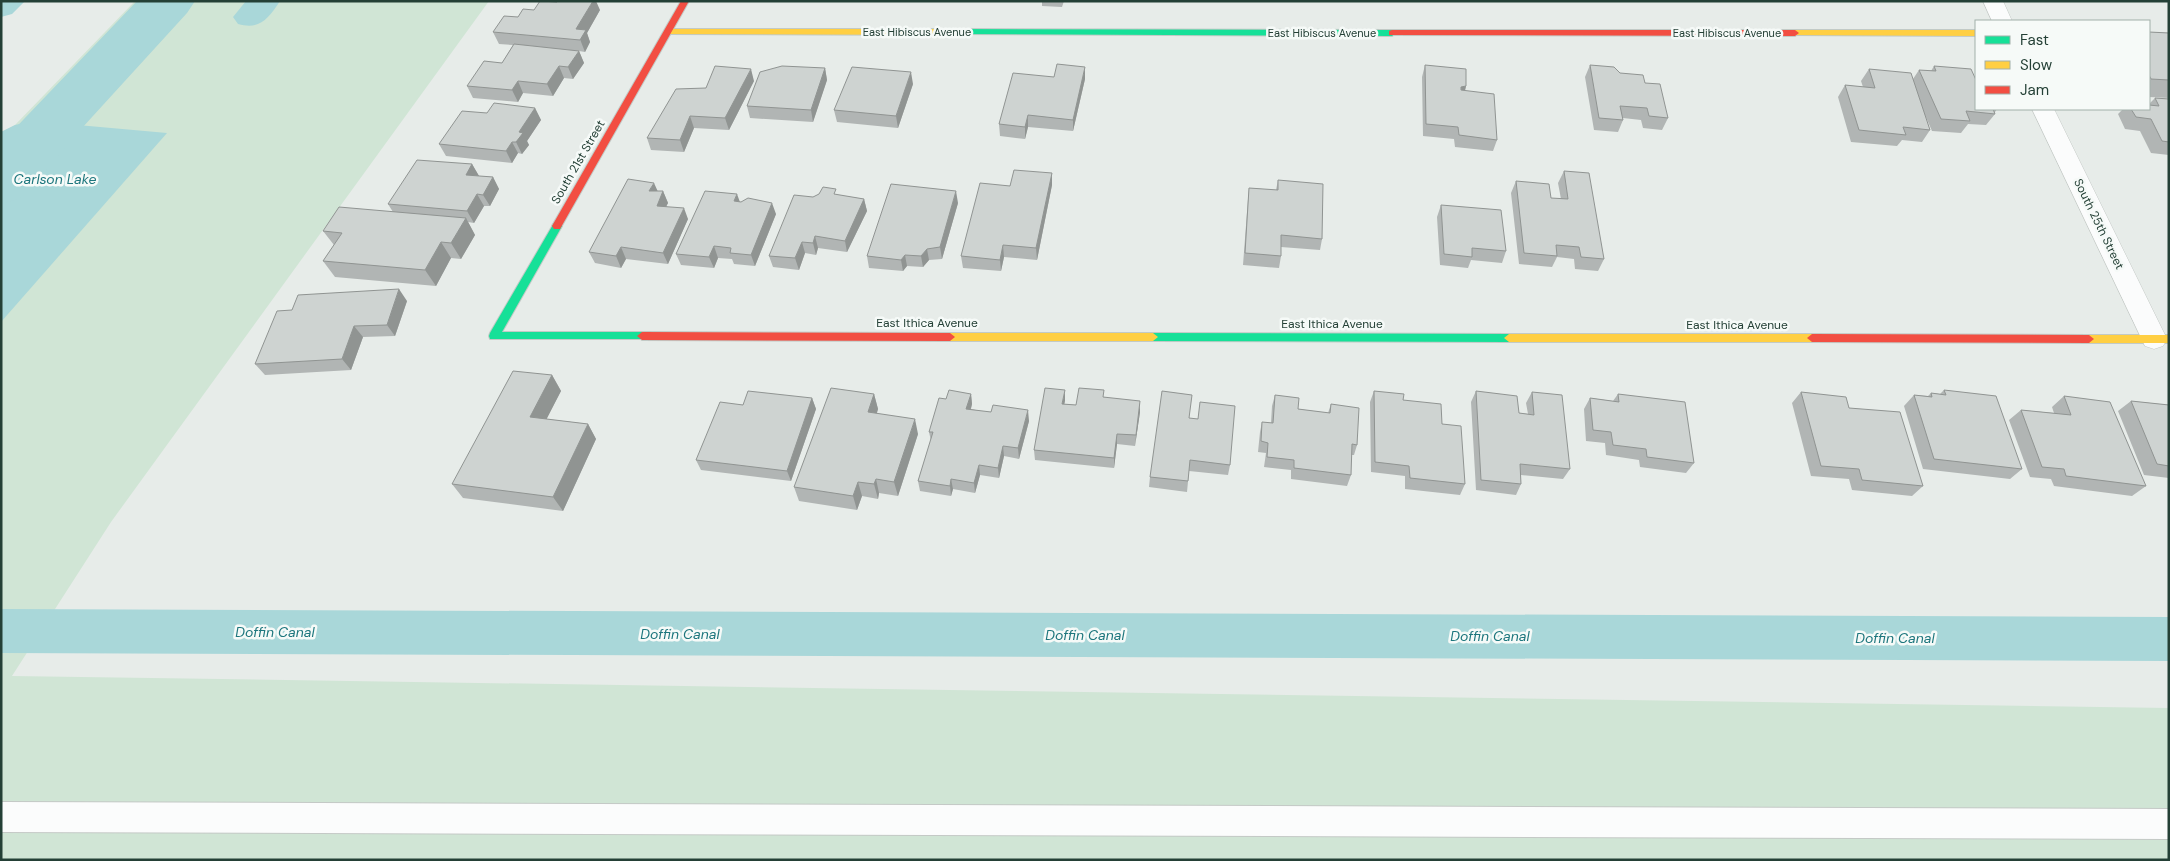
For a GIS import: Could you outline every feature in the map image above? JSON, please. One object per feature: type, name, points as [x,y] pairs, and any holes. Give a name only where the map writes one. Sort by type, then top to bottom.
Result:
[{"type":"street","name":"South 21st Street","points":[[494,336],[685,1]]},
{"type":"street","points":[[1993,1],[2002,20]]},
{"type":"street","name":"East Hibiscus Avenue","points":[[668,32],[1975,33]]},
{"type":"street","name":"South 25th Street","points":[[2045,110],[2161,339]]},
{"type":"street","name":"East Ithica Avenue","points":[[494,336],[2161,339]]},
{"type":"lane","points":[[1,818],[2169,824]]},
{"type":"green space","points":[[135,1],[489,1],[111,522],[12,676],[2169,708],[2169,860],[1,860],[1,132],[15,125]]},
{"type":"water","name":"Carlson Lake","points":[[33,121],[167,133],[1,322],[1,132],[15,125]]},
{"type":"building","points":[[540,1],[593,1],[576,29],[586,30],[580,40],[493,32],[504,16],[518,17],[523,9],[534,10]]},
{"type":"building","points":[[2150,32],[2169,33],[2169,80],[2151,79]]},
{"type":"building","points":[[514,44],[579,51],[568,67],[559,66],[547,84],[518,81],[512,90],[467,86],[484,61],[502,63]]},
{"type":"building","points":[[1057,64],[1085,67],[1073,120],[1028,115],[1025,127],[999,124],[1013,73],[1054,77]]},
{"type":"building","points":[[1425,65],[1466,69],[1466,86],[1461,87],[1461,90],[1494,94],[1497,140],[1459,135],[1458,127],[1426,124]]},
{"type":"building","points":[[1590,65],[1614,67],[1620,73],[1643,75],[1645,83],[1660,84],[1668,118],[1649,116],[1647,108],[1620,106],[1623,120],[1599,118]]},
{"type":"building","points":[[715,66],[751,69],[725,118],[690,116],[680,140],[647,138],[676,89],[706,88]]},
{"type":"building","points":[[782,66],[825,68],[811,110],[747,106],[760,72]]},
{"type":"building","points":[[1934,66],[1971,69],[1975,78],[1975,110],[1993,110],[1995,114],[1966,111],[1970,121],[1941,119],[1919,70],[1936,71]]},
{"type":"building","points":[[852,67],[911,72],[896,116],[834,110]]},
{"type":"building","points":[[1869,69],[1911,73],[1930,130],[1903,127],[1906,135],[1859,130],[1845,85],[1875,88]]},
{"type":"building","points":[[2155,98],[2169,99],[2169,142],[2162,141],[2151,119],[2136,117],[2132,110],[2150,110],[2150,105],[2159,106]]},
{"type":"building","points":[[494,103],[535,108],[519,132],[523,133],[516,142],[512,142],[506,151],[439,144],[462,111],[487,113]]},
{"type":"building","points":[[417,160],[472,164],[466,175],[493,177],[483,195],[477,194],[467,211],[388,204]]},
{"type":"building","points":[[1014,170],[1052,173],[1036,248],[1003,245],[1000,260],[961,256],[980,183],[1010,186]]},
{"type":"building","points":[[1564,171],[1589,173],[1604,259],[1581,257],[1579,247],[1556,245],[1557,256],[1524,253],[1516,181],[1549,184],[1551,198],[1568,199]]},
{"type":"building","points":[[628,179],[654,183],[649,191],[663,191],[657,206],[684,208],[663,253],[621,247],[616,256],[589,252]]},
{"type":"building","points":[[1278,180],[1323,184],[1322,239],[1281,235],[1281,256],[1245,253],[1249,188],[1278,190]]},
{"type":"building","points":[[891,184],[956,191],[940,247],[927,249],[921,256],[905,255],[901,260],[867,256]]},
{"type":"building","points":[[823,187],[836,189],[834,194],[864,199],[845,241],[815,236],[813,243],[802,242],[795,258],[769,256],[794,195],[813,197],[819,194]]},
{"type":"building","points":[[705,191],[737,194],[734,201],[741,202],[748,198],[772,203],[751,255],[730,253],[731,248],[714,246],[709,257],[676,254]]},
{"type":"building","points":[[1441,205],[1501,210],[1506,251],[1472,248],[1472,257],[1444,254]]},
{"type":"building","points":[[339,207],[466,218],[451,243],[441,242],[425,270],[323,261],[342,233],[323,231]]},
{"type":"building","points":[[399,289],[387,325],[354,326],[342,359],[255,364],[277,311],[292,310],[298,295]]},
{"type":"building","points":[[513,371],[552,375],[530,417],[588,424],[553,497],[452,484]]},
{"type":"building","points":[[831,388],[874,394],[868,412],[915,419],[894,482],[876,479],[874,484],[858,482],[853,496],[794,487]]},
{"type":"building","points":[[1045,388],[1065,390],[1062,404],[1076,405],[1079,388],[1104,390],[1103,397],[1140,401],[1136,435],[1117,434],[1114,458],[1034,450]]},
{"type":"building","points":[[949,390],[971,394],[966,409],[991,412],[993,405],[1028,410],[1018,448],[1003,446],[998,468],[979,465],[974,483],[951,479],[950,486],[918,481],[933,432],[929,432],[939,398],[946,399]]},
{"type":"building","points":[[1944,390],[1996,396],[2022,469],[1934,459],[1914,395],[1932,397],[1931,393],[1946,395]]},
{"type":"building","points":[[748,391],[812,398],[787,471],[696,460],[720,402],[743,405]]},
{"type":"building","points":[[1162,391],[1192,395],[1189,418],[1198,419],[1200,402],[1235,406],[1230,465],[1190,460],[1188,481],[1150,477]]},
{"type":"building","points":[[1374,391],[1404,394],[1403,400],[1441,404],[1442,424],[1461,426],[1465,484],[1410,478],[1409,466],[1375,462]]},
{"type":"building","points":[[1476,391],[1517,396],[1519,413],[1534,415],[1532,392],[1562,395],[1570,469],[1520,464],[1521,484],[1481,480]]},
{"type":"building","points":[[1801,392],[1846,397],[1849,408],[1900,412],[1923,486],[1862,480],[1859,469],[1821,466]]},
{"type":"building","points":[[1618,394],[1685,402],[1694,463],[1647,457],[1646,449],[1613,445],[1611,432],[1593,430],[1590,398],[1619,402]]},
{"type":"building","points":[[1275,395],[1299,398],[1298,409],[1330,413],[1331,404],[1359,408],[1357,445],[1352,444],[1351,475],[1294,468],[1294,460],[1267,457],[1268,443],[1261,441],[1262,422],[1273,423]]},
{"type":"building","points":[[2064,396],[2110,402],[2146,486],[2066,476],[2064,469],[2042,467],[2021,410],[2071,415]]},
{"type":"building","points":[[2131,401],[2169,405],[2169,466],[2157,464]]},
{"type":"waterway","points":[[1,7],[9,1]]},
{"type":"waterway","points":[[1,182],[61,114],[168,1]]},
{"type":"waterway","points":[[249,17],[264,1]]},
{"type":"waterway","name":"Doffin Canal","points":[[1,631],[2169,639]]},
{"type":"traffic: fast","points":[[959,32],[1392,33]]},
{"type":"traffic: fast","points":[[557,226],[494,336],[642,336]]},
{"type":"traffic: fast","points":[[1153,337],[1509,338]]},
{"type":"traffic: slow","points":[[668,32],[959,32]]},
{"type":"traffic: slow","points":[[1795,33],[1975,33]]},
{"type":"traffic: slow","points":[[950,337],[1153,337]]},
{"type":"traffic: slow","points":[[1509,338],[1812,338]]},
{"type":"traffic: slow","points":[[2089,339],[2169,339]]},
{"type":"traffic: jam","points":[[557,226],[685,1]]},
{"type":"traffic: jam","points":[[1392,33],[1795,33]]},
{"type":"traffic: jam","points":[[642,336],[950,337]]},
{"type":"traffic: jam","points":[[1812,338],[2089,339]]}]
